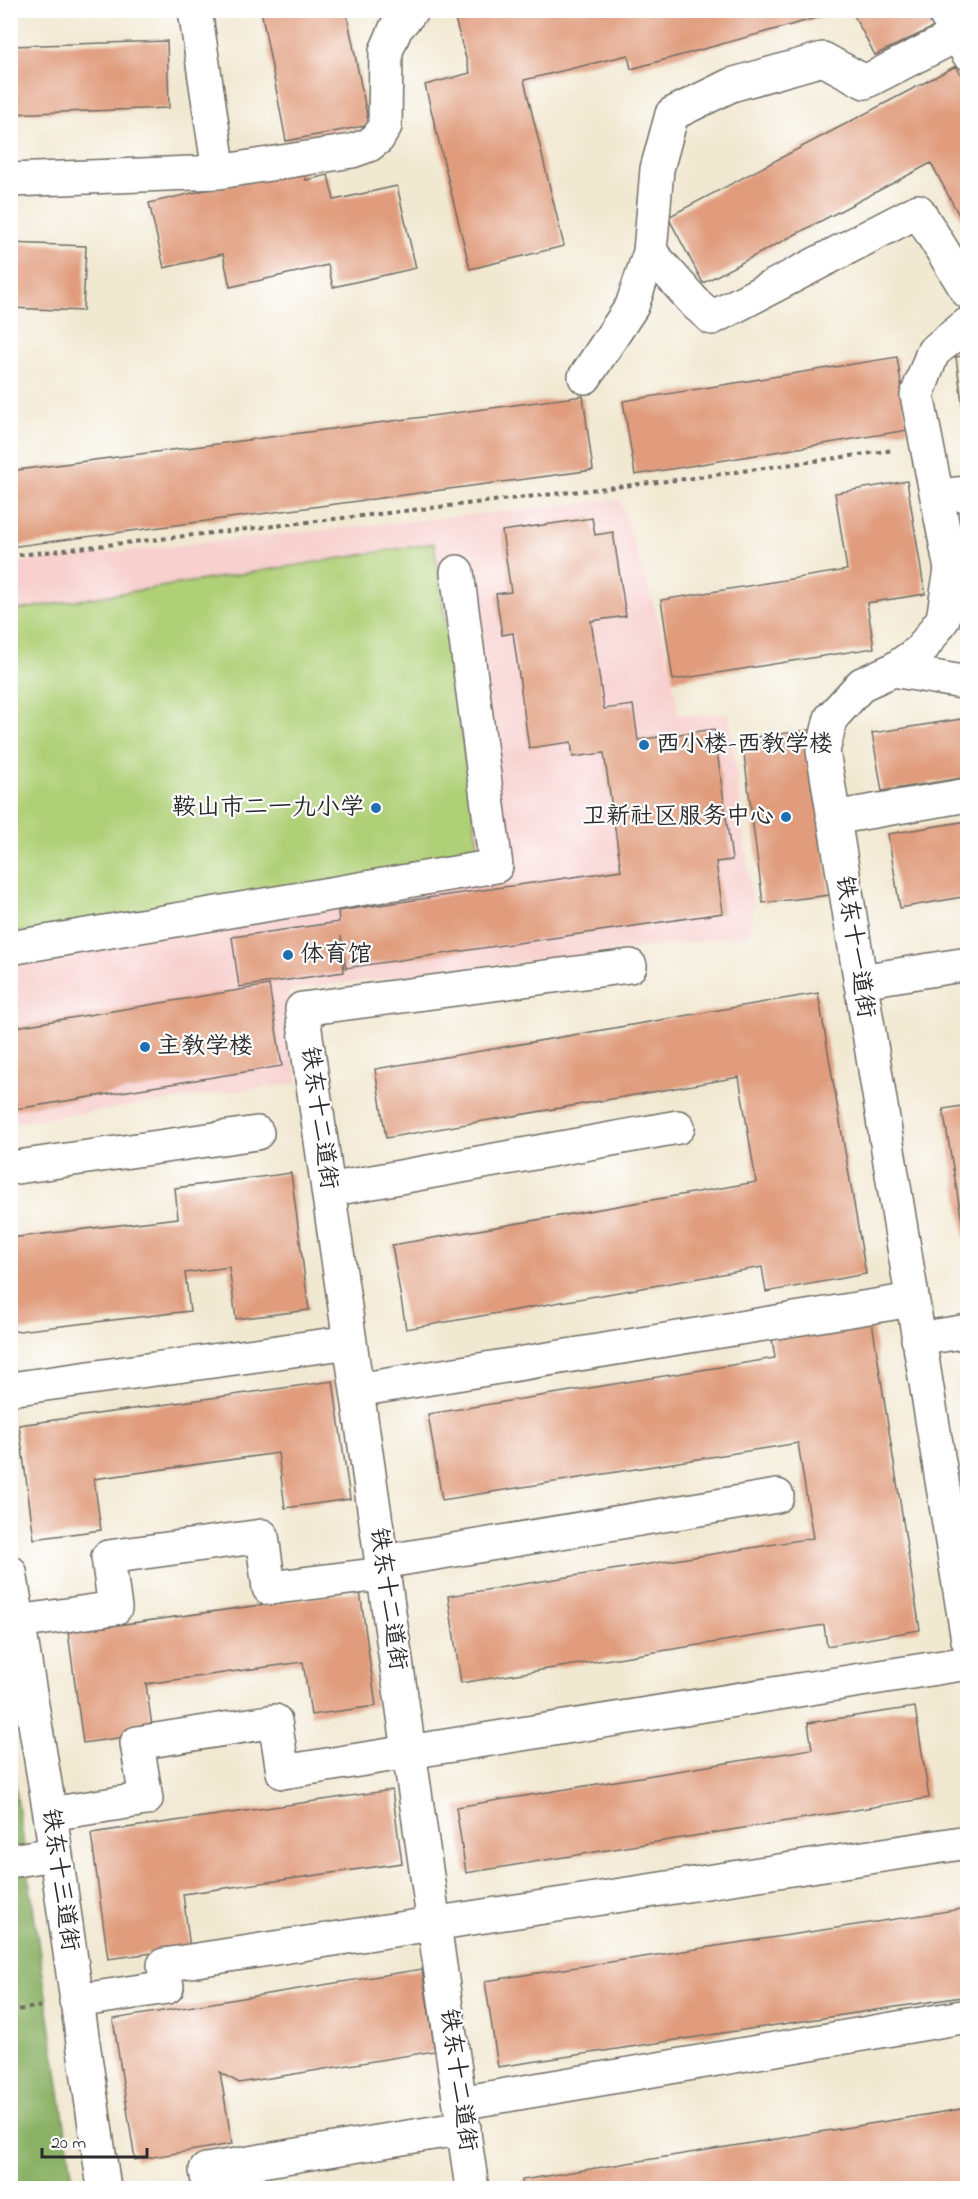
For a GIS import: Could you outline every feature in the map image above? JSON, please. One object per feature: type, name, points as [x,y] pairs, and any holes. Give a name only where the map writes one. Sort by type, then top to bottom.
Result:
[{"type":"street","points":[[195,10],[219,172]]},
{"type":"street","points":[[10,180],[219,172],[352,151],[369,145],[378,138],[385,126],[386,51],[396,28],[412,10]]},
{"type":"street","points":[[585,377],[632,306],[651,252],[657,169],[672,114],[731,85],[823,59],[866,82],[956,33]]},
{"type":"street","points":[[651,252],[696,304],[712,318],[918,211],[968,292]]},
{"type":"street","name":"铁东十一道街","points":[[968,324],[933,352],[918,395],[928,445],[952,495],[951,569],[943,619],[920,651],[893,670],[862,684],[831,718],[823,752],[918,1339],[960,1548],[968,1640]]},
{"type":"street","points":[[10,948],[495,866],[456,572]]},
{"type":"street","points":[[893,670],[968,683]]},
{"type":"street","points":[[833,818],[968,795]]},
{"type":"street","points":[[860,981],[968,964]]},
{"type":"street","name":"铁东十二道街","points":[[472,2188],[302,1009],[630,966]]},
{"type":"street","points":[[328,1190],[678,1127]]},
{"type":"street","points":[[10,1168],[257,1133]]},
{"type":"street","points":[[357,1390],[912,1300]]},
{"type":"street","points":[[918,1339],[968,1331]]},
{"type":"street","points":[[10,1389],[350,1342]]},
{"type":"street","points":[[18,1622],[115,1608],[108,1557],[262,1536],[269,1588],[777,1496]]},
{"type":"street","name":"铁东十三道街","points":[[10,1572],[50,1814],[104,2188]]},
{"type":"street","points":[[50,1814],[146,1799],[137,1743],[275,1721],[283,1773],[968,1663]]},
{"type":"street","points":[[76,2001],[167,1987],[164,1965],[968,1842]]},
{"type":"street","points":[[10,1861],[55,1854]]},
{"type":"street","points":[[209,2188],[207,2170],[462,2116],[968,2016]]},
{"type":"path","points":[[10,556],[685,479],[928,445]]},
{"type":"shaded area","name":"鞍山市二一九小学","points":[[620,499],[658,619],[673,680],[678,715],[729,714],[752,900],[750,935],[288,990],[297,1083],[11,1123],[10,563]]},
{"type":"green space","points":[[434,543],[480,860],[11,934],[11,611]]},
{"type":"green space","points":[[11,1756],[74,2188],[11,2188]]},
{"type":"building","points":[[261,10],[346,10],[369,125],[286,141]]},
{"type":"building","points":[[492,10],[837,11],[631,69],[628,55],[524,80],[564,246],[470,269],[425,85],[470,73],[455,19]]},
{"type":"building","points":[[851,10],[925,10],[934,27],[875,55]]},
{"type":"building","points":[[167,41],[169,108],[10,114],[10,46]]},
{"type":"building","points":[[956,66],[968,87],[968,232],[931,163],[703,283],[668,217]]},
{"type":"building","points":[[303,168],[306,180],[328,175],[334,200],[397,186],[416,268],[333,287],[328,265],[230,287],[223,254],[164,268],[149,203]]},
{"type":"building","points":[[10,243],[86,246],[83,311],[10,308]]},
{"type":"building","points":[[968,355],[968,433],[966,433],[956,357]]},
{"type":"building","points":[[897,357],[908,430],[635,475],[623,401]]},
{"type":"building","points":[[583,396],[593,470],[10,547],[10,471]]},
{"type":"building","points":[[907,481],[925,594],[867,603],[874,648],[673,680],[661,600],[847,570],[835,493]]},
{"type":"building","name":"西小楼-西教学楼","points":[[592,518],[595,535],[613,532],[626,616],[591,621],[604,709],[633,705],[638,740],[714,729],[732,860],[716,862],[723,913],[346,968],[341,936],[344,972],[239,987],[232,937],[339,922],[338,911],[621,870],[604,753],[573,757],[571,742],[529,748],[513,633],[502,635],[496,594],[511,592],[502,531]]},
{"type":"building","points":[[968,718],[968,777],[882,791],[872,733]]},
{"type":"building","name":"卫新社区服务中心","points":[[809,730],[830,895],[763,903],[742,739]]},
{"type":"building","points":[[968,821],[968,896],[900,908],[888,834]]},
{"type":"building","name":"主教学楼","points":[[269,985],[282,1066],[10,1110],[10,1028]]},
{"type":"building","points":[[818,993],[866,1274],[766,1292],[762,1267],[406,1329],[392,1245],[756,1182],[739,1077],[386,1138],[375,1069]]},
{"type":"building","points":[[968,1105],[968,1244],[966,1245],[943,1109]]},
{"type":"building","points":[[291,1173],[309,1310],[236,1319],[229,1267],[185,1273],[190,1311],[10,1332],[10,1238],[178,1218],[175,1188]]},
{"type":"building","points":[[872,1322],[920,1630],[827,1646],[824,1625],[461,1683],[448,1596],[813,1538],[798,1443],[442,1500],[428,1414],[775,1358],[772,1338]]},
{"type":"building","points":[[333,1381],[350,1499],[285,1508],[278,1453],[94,1479],[101,1530],[34,1539],[19,1425]]},
{"type":"building","points":[[360,1591],[376,1706],[311,1715],[303,1662],[146,1684],[153,1733],[83,1743],[68,1632]]},
{"type":"building","points":[[915,1707],[929,1798],[466,1873],[456,1807],[812,1749],[808,1723]]},
{"type":"building","points":[[392,1790],[402,1863],[183,1894],[190,1948],[108,1959],[91,1833]]},
{"type":"building","points":[[968,1908],[968,1996],[498,2067],[485,1981]]},
{"type":"building","points":[[422,1969],[435,2051],[239,2083],[220,2072],[232,2144],[135,2160],[113,2019]]},
{"type":"building","points":[[968,2108],[968,2188],[523,2188],[522,2180]]},
{"type":"place","name":"西小楼-西教学楼","points":[[644,745]]},
{"type":"place","name":"鞍山市二一九小学","points":[[376,808]]},
{"type":"place","name":"卫新社区服务中心","points":[[786,817]]},
{"type":"place","name":"体育馆","points":[[288,955]]},
{"type":"place","name":"主教学楼","points":[[145,1047]]}]
